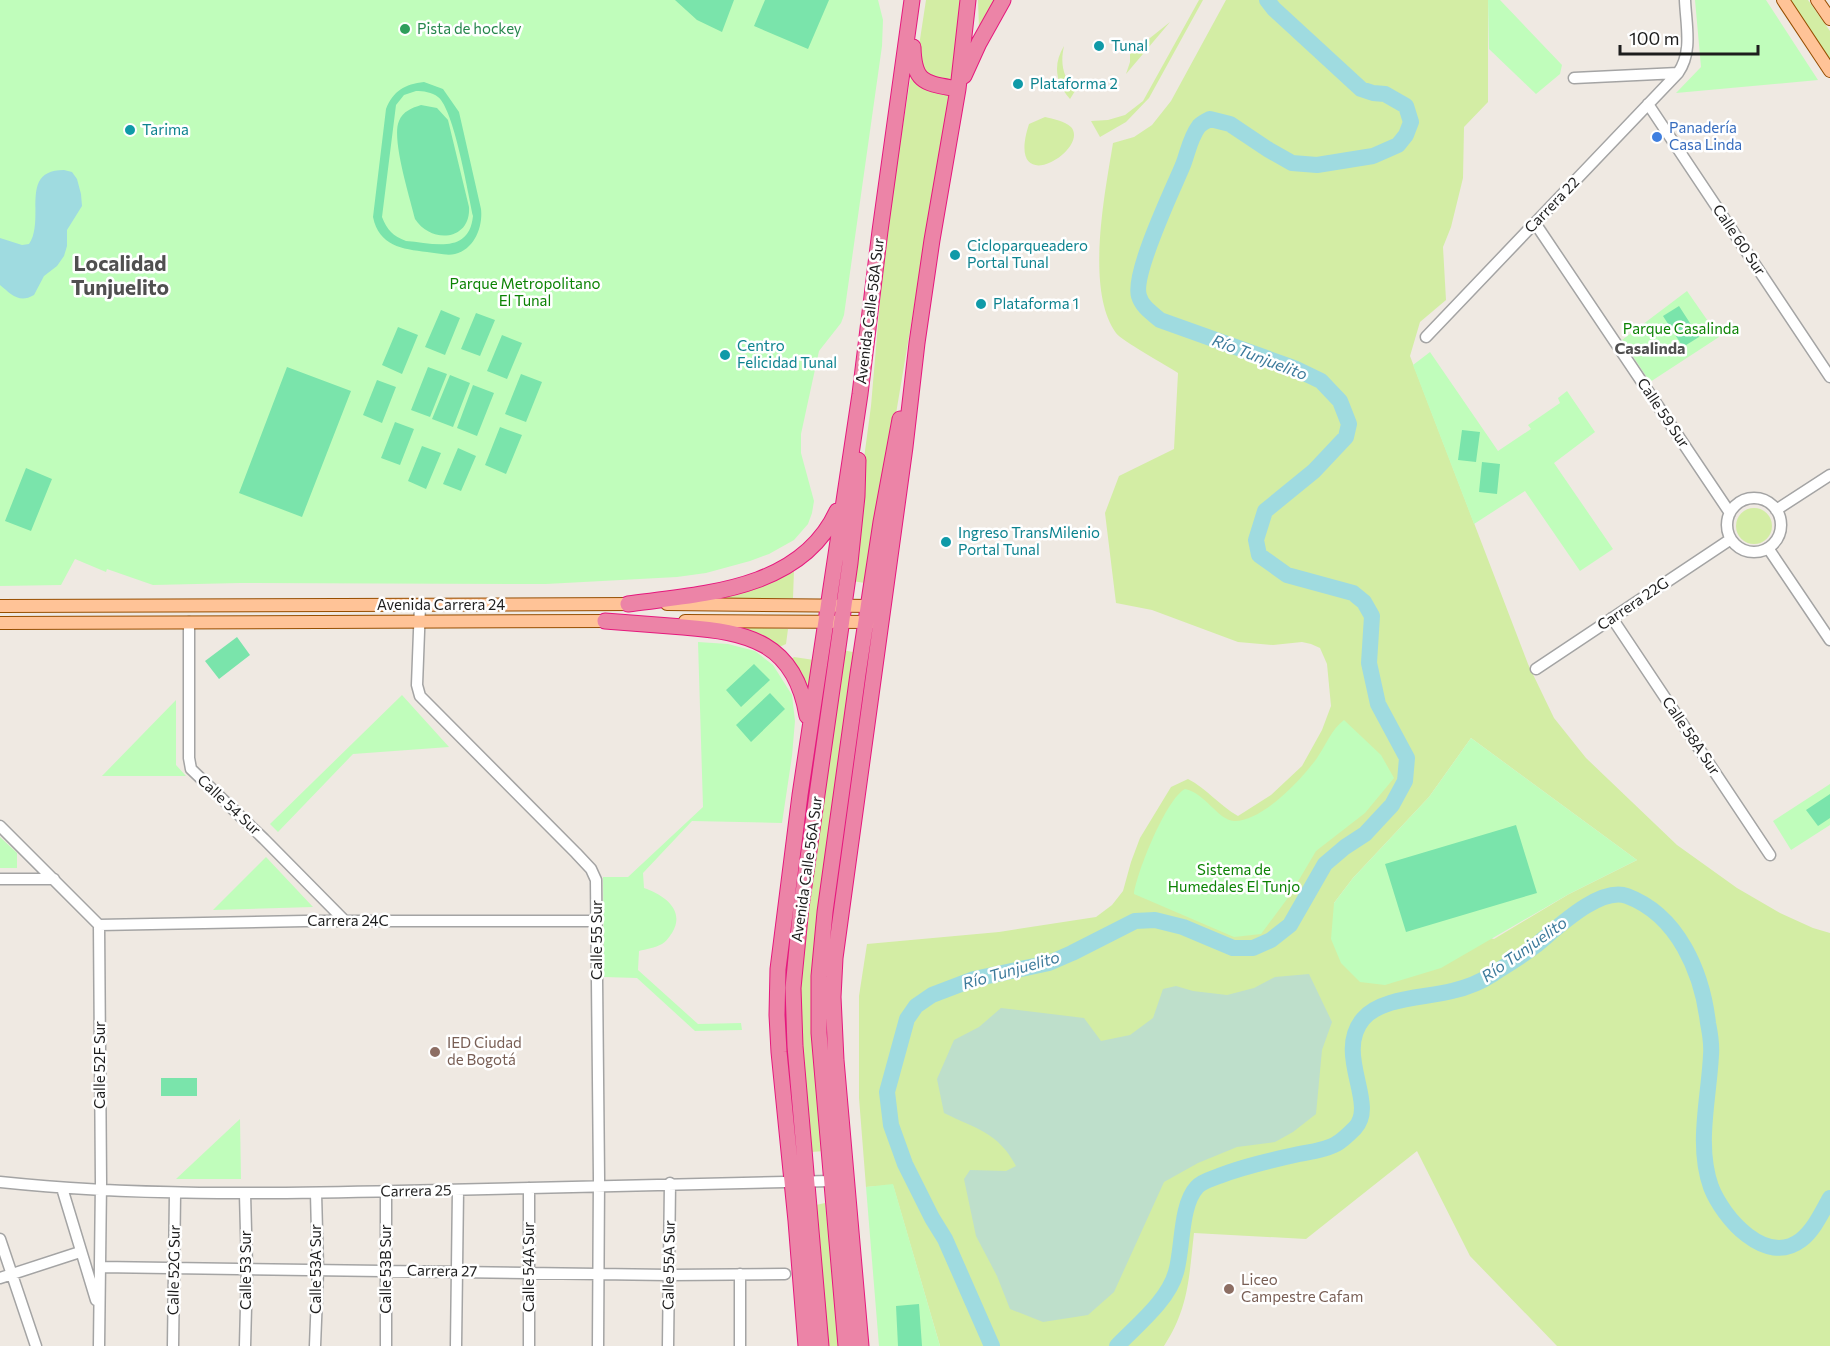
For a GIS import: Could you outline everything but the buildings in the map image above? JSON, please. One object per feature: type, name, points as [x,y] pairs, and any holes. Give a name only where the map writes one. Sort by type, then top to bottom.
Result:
[{"type":"highway","points":[[861,1346],[834,1024],[835,958],[875,606],[958,89],[968,0]]},
{"type":"highway","points":[[958,89],[979,43],[1003,0]]},
{"type":"highway","points":[[912,4],[913,62],[917,74],[929,83],[958,89]]},
{"type":"highway","name":"Avenida Calle 58A Sur","points":[[826,622],[836,606],[844,495],[860,394],[912,4]]},
{"type":"highway","name":"Avenida Calle 56A Sur","points":[[806,1346],[801,1290],[794,971],[842,622],[836,606],[857,496],[860,394]]},
{"type":"highway","points":[[628,604],[721,590],[749,583],[789,566],[820,541],[844,495]]},
{"type":"highway","points":[[604,621],[732,632],[763,644],[788,667],[800,686],[808,717],[808,736]]},
{"type":"highway","name":"Avenida Calle 56A Sur","points":[[821,1346],[820,1324],[779,1041],[778,969],[808,736],[826,622]]},
{"type":"highway","name":"Avenida Calle 56A Sur","points":[[846,1341],[819,1033],[818,997],[823,932],[835,838],[873,622]]},
{"type":"highway","points":[[835,838],[844,880]]},
{"type":"highway","points":[[779,1041],[794,1002]]},
{"type":"highway","points":[[801,1290],[820,1324]]},
{"type":"main road","points":[[1783,0],[1830,71]]},
{"type":"main road","points":[[1817,0],[1830,19]]},
{"type":"main road","name":"Avenida Carrera 24","points":[[0,606],[628,604],[875,606]]},
{"type":"main road","name":"Avenida Carrera 24","points":[[0,622],[873,622]]},
{"type":"street","points":[[1574,78],[1678,73],[1685,64],[1688,52],[1685,0]]},
{"type":"street","name":"Carrera 22","points":[[1426,337],[1678,73]]},
{"type":"street","name":"Calle 60 Sur","points":[[1648,104],[1830,376]]},
{"type":"street","name":"Calle 59 Sur","points":[[1535,223],[1730,513]]},
{"type":"street","points":[[1776,510],[1830,475]]},
{"type":"street","points":[[1756,499],[1771,505],[1776,510],[1781,526],[1780,533],[1776,541],[1768,548],[1748,552],[1741,549],[1731,539],[1728,529],[1730,513],[1741,502],[1756,499]]},
{"type":"street","name":"Carrera 22G","points":[[1536,669],[1731,539]]},
{"type":"street","points":[[1768,548],[1830,640]]},
{"type":"street","name":"Calle 55 Sur","points":[[420,605],[417,685],[420,696],[591,869],[596,880],[598,1346]]},
{"type":"street","name":"Calle 58A Sur","points":[[1612,618],[1770,855]]},
{"type":"street","name":"Calle 54 Sur","points":[[189,622],[189,758],[191,769],[345,921]]},
{"type":"street","points":[[0,826],[99,925]]},
{"type":"street","points":[[0,879],[54,879]]},
{"type":"street","name":"Carrera 24C","points":[[99,925],[345,921],[597,921]]},
{"type":"street","name":"Calle 52F Sur","points":[[99,925],[99,1346]]},
{"type":"street","name":"Carrera 25","points":[[0,1182],[100,1191],[245,1194],[832,1181]]},
{"type":"street","name":"Calle 55A Sur","points":[[668,1346],[670,1183]]},
{"type":"street","points":[[62,1188],[99,1308]]},
{"type":"street","name":"Calle 54A Sur","points":[[529,1188],[529,1346]]},
{"type":"street","points":[[456,1346],[458,1190]]},
{"type":"street","name":"Calle 53B Sur","points":[[386,1191],[386,1346]]},
{"type":"street","name":"Calle 53A Sur","points":[[315,1193],[318,1270],[315,1346]]},
{"type":"street","name":"Calle 52G Sur","points":[[173,1346],[175,1194]]},
{"type":"street","name":"Calle 53 Sur","points":[[245,1194],[248,1268],[245,1346]]},
{"type":"street","points":[[0,1239],[6,1277],[36,1346]]},
{"type":"street","points":[[6,1277],[80,1252]]},
{"type":"street","name":"Carrera 27","points":[[100,1267],[669,1275],[784,1274]]},
{"type":"street","points":[[740,1274],[740,1346]]},
{"type":"green space","name":"Parque Metropolitano El Tunal","points":[[0,0],[878,0],[883,20],[882,46],[844,315],[841,323],[819,351],[801,434],[801,453],[814,501],[808,524],[794,540],[769,554],[706,573],[677,577],[546,584],[153,585],[107,569],[106,572],[75,559],[61,585],[0,586]]},
{"type":"green space","points":[[675,0],[734,0],[722,32],[697,20]]},
{"type":"green space","points":[[765,0],[829,0],[808,49],[754,26]]},
{"type":"green space","points":[[926,0],[961,0],[952,83],[931,80],[917,59]]},
{"type":"green space","points":[[978,0],[997,0],[979,28]]},
{"type":"green space","points":[[1199,0],[1203,0],[1149,98],[1126,122],[1100,137],[1091,121],[1108,120],[1125,115],[1143,101]]},
{"type":"green space","points":[[1226,0],[1488,0],[1488,102],[1464,127],[1463,178],[1451,227],[1443,247],[1446,300],[1420,322],[1410,356],[1528,664],[1554,718],[1586,758],[1677,845],[1737,888],[1780,913],[1830,933],[1830,1346],[1557,1346],[1470,1256],[1417,1151],[1306,1239],[1194,1233],[1189,1278],[1183,1305],[1179,1318],[1164,1346],[940,1346],[893,1185],[866,1187],[859,1098],[859,996],[867,944],[999,932],[1096,917],[1112,905],[1123,891],[1140,838],[1171,787],[1188,779],[1238,816],[1271,795],[1302,766],[1322,730],[1331,706],[1327,664],[1320,648],[1302,642],[1273,645],[1238,642],[1152,610],[1116,603],[1105,513],[1119,476],[1174,449],[1178,373],[1120,337],[1107,315],[1101,292],[1099,267],[1102,214],[1113,143],[1134,137],[1152,125],[1171,101]],"holes":[[[1471,738],[1637,860],[1569,894],[1494,939],[1334,903],[1353,878],[1429,797]]]},
{"type":"green space","points":[[1488,0],[1500,0],[1562,65],[1560,74],[1536,94],[1489,49]]},
{"type":"green space","points":[[1695,0],[1766,0],[1818,80],[1676,93],[1701,67]]},
{"type":"green space","points":[[1790,0],[1808,0],[1830,31],[1830,60]]},
{"type":"green space","points":[[1170,22],[1126,74],[1130,54]]},
{"type":"green space","points":[[1064,46],[1062,59],[1064,70],[1075,91],[1070,99],[1061,86],[1057,73],[1058,59]]},
{"type":"green space","points":[[911,75],[950,92],[880,509],[865,583],[852,581],[861,481],[871,406],[886,230]]},
{"type":"green space","points":[[424,82],[443,89],[459,112],[481,209],[481,222],[473,242],[455,254],[445,255],[418,251],[393,244],[380,234],[373,217],[386,109],[396,93]],"holes":[[[416,91],[430,93],[438,97],[444,105],[450,117],[460,152],[473,216],[465,237],[457,242],[438,244],[406,241],[391,232],[382,217],[396,105],[404,95]]]},
{"type":"green space","points":[[421,105],[437,108],[448,120],[469,207],[464,227],[449,235],[430,232],[415,219],[402,168],[397,141],[399,121],[405,112]]},
{"type":"green space","points":[[1045,117],[1059,120],[1071,127],[1074,137],[1060,157],[1037,165],[1028,161],[1024,147],[1029,124]]},
{"type":"green space","name":"Parque Casalinda","points":[[1687,291],[1719,337],[1650,382],[1622,340]]},
{"type":"green space","points":[[1679,306],[1699,337],[1683,347],[1663,316]]},
{"type":"green space","points":[[441,310],[460,318],[445,355],[425,347]]},
{"type":"green space","points":[[476,313],[495,320],[480,356],[461,349]]},
{"type":"green space","points":[[398,327],[418,335],[402,374],[382,365]]},
{"type":"green space","points":[[502,335],[522,343],[507,379],[487,371]]},
{"type":"green space","points":[[1430,352],[1498,451],[1531,429],[1528,425],[1560,403],[1558,398],[1567,391],[1595,432],[1554,463],[1613,549],[1580,571],[1525,491],[1474,524],[1413,365]]},
{"type":"green space","points":[[287,367],[351,391],[302,517],[239,493]]},
{"type":"green space","points":[[428,367],[447,374],[430,417],[411,410]]},
{"type":"green space","points":[[521,374],[542,382],[526,422],[505,414]]},
{"type":"green space","points":[[450,375],[470,383],[453,427],[432,419]]},
{"type":"green space","points":[[377,380],[396,387],[382,423],[363,415]]},
{"type":"green space","points":[[473,385],[494,393],[477,436],[457,428]]},
{"type":"green space","points":[[395,422],[414,429],[400,465],[381,458]]},
{"type":"green space","points":[[500,427],[522,435],[506,474],[485,465]]},
{"type":"green space","points":[[1462,430],[1480,432],[1476,462],[1458,460]]},
{"type":"green space","points":[[422,446],[441,453],[426,489],[408,481]]},
{"type":"green space","points":[[458,448],[476,456],[461,491],[443,484]]},
{"type":"green space","points":[[1482,462],[1500,464],[1497,494],[1479,492]]},
{"type":"green space","points":[[26,468],[52,479],[31,531],[5,521]]},
{"type":"green space","points":[[1754,508],[1767,513],[1772,526],[1767,539],[1754,544],[1741,539],[1736,526],[1741,513]]},
{"type":"green space","points":[[794,570],[793,598],[698,599],[774,580]]},
{"type":"green space","points":[[733,627],[788,629],[786,644],[777,648]]},
{"type":"green space","points":[[237,637],[250,655],[219,679],[205,661]]},
{"type":"green space","points":[[698,642],[728,644],[755,651],[773,665],[792,695],[795,721],[782,823],[692,821],[643,873],[644,888],[665,899],[675,910],[676,925],[665,942],[639,951],[638,970],[698,1024],[741,1023],[742,1030],[695,1031],[637,978],[604,977],[603,877],[628,877],[703,807]]},
{"type":"green space","points":[[842,650],[853,652],[845,734],[826,862],[825,1151],[811,1152],[801,1039],[800,971]]},
{"type":"green space","points":[[794,657],[814,660],[809,699],[790,660]]},
{"type":"green space","points":[[754,664],[770,680],[741,707],[726,690]]},
{"type":"green space","points":[[770,693],[785,709],[751,742],[736,725]]},
{"type":"green space","points":[[402,695],[449,747],[353,754],[278,832],[270,824]]},
{"type":"green space","points":[[176,700],[176,765],[186,776],[102,776]]},
{"type":"green space","name":"Sistema de Humedales El Tunjo","points":[[1344,720],[1381,755],[1394,778],[1365,813],[1316,851],[1290,895],[1261,934],[1234,937],[1134,894],[1146,854],[1161,821],[1177,795],[1185,789],[1192,791],[1228,820],[1234,821],[1257,815],[1280,798],[1302,777]]},
{"type":"green space","points":[[1471,738],[1637,860],[1569,894],[1441,968],[1385,985],[1360,982],[1341,963],[1331,939],[1334,903],[1353,878],[1429,797]]},
{"type":"green space","points":[[1830,784],[1830,825],[1791,850],[1773,821]]},
{"type":"green space","points":[[1830,794],[1830,818],[1818,826],[1806,810]]},
{"type":"green space","points":[[1516,825],[1537,893],[1406,932],[1385,864]]},
{"type":"green space","points":[[0,837],[17,853],[17,868],[0,868]]},
{"type":"green space","points":[[266,857],[313,907],[213,910]]},
{"type":"green space","points":[[1309,974],[1332,1022],[1322,1050],[1316,1114],[1293,1132],[1275,1142],[1237,1147],[1198,1163],[1164,1182],[1114,1292],[1088,1315],[1043,1322],[1010,1309],[997,1276],[976,1236],[964,1179],[970,1170],[1006,1171],[1016,1166],[994,1139],[944,1113],[937,1079],[954,1040],[979,1027],[1001,1008],[1084,1018],[1101,1041],[1130,1035],[1153,1018],[1163,989],[1176,986],[1193,991],[1227,995],[1254,988],[1275,977]]},
{"type":"green space","points":[[161,1078],[197,1078],[197,1096],[161,1096]]},
{"type":"green space","points":[[240,1119],[241,1179],[176,1179]]},
{"type":"green space","points":[[893,1184],[940,1346],[879,1346],[866,1187]]},
{"type":"green space","points":[[825,1203],[841,1346],[827,1346],[816,1205]]},
{"type":"green space","points":[[919,1304],[922,1346],[898,1346],[896,1306]]},
{"type":"water","points":[[64,170],[72,172],[77,179],[82,206],[67,230],[67,246],[64,256],[57,266],[44,276],[34,295],[29,298],[16,297],[0,285],[0,238],[22,245],[29,244],[35,222],[37,187],[42,178],[50,172]]},
{"type":"waterway","name":"Río Tunjuelito","points":[[992,1346],[945,1239],[905,1164],[891,1125],[887,1092],[907,1019],[916,1006],[932,995],[974,979],[1049,963],[1135,921],[1155,920],[1183,927],[1233,948],[1253,948],[1271,940],[1290,925],[1325,864],[1365,834],[1392,805],[1405,781],[1407,758],[1378,704],[1369,663],[1372,616],[1364,602],[1353,593],[1287,575],[1259,555],[1256,540],[1265,511],[1314,471],[1346,437],[1349,424],[1340,401],[1321,381],[1294,368],[1160,320],[1145,307],[1139,296],[1138,285],[1147,251],[1193,135],[1204,122],[1210,119],[1230,124],[1292,163],[1317,165],[1373,156],[1398,145],[1406,135],[1411,122],[1406,106],[1385,94],[1361,89],[1267,0]]},
{"type":"waterway","name":"Río Tunjuelito","points":[[1117,1346],[1159,1303],[1172,1283],[1188,1205],[1199,1185],[1249,1166],[1328,1148],[1341,1141],[1355,1128],[1361,1118],[1362,1106],[1353,1047],[1355,1033],[1363,1019],[1381,1006],[1392,1002],[1452,991],[1478,982],[1530,950],[1578,911],[1604,897],[1627,896],[1645,905],[1673,931],[1693,965],[1705,1004],[1711,1047],[1704,1155],[1711,1187],[1725,1212],[1747,1235],[1760,1243],[1774,1247],[1788,1247],[1801,1240],[1810,1231],[1830,1198]]},
{"type":"place","name":"Pista de hockey","points":[[405,29]]},
{"type":"place","name":"Tunal","points":[[1099,46]]},
{"type":"place","name":"Plataforma 2","points":[[1018,84]]},
{"type":"place","name":"Tarima","points":[[130,130]]},
{"type":"place","name":"Panadería Casa Linda","points":[[1657,137]]},
{"type":"place","name":"Cicloparqueadero Portal Tunal","points":[[955,255]]},
{"type":"place","name":"Plataforma 1","points":[[981,304]]},
{"type":"place","name":"Centro Felicidad Tunal","points":[[725,355]]},
{"type":"place","name":"Ingreso TransMilenio Portal Tunal","points":[[946,542]]},
{"type":"place","name":"IED Ciudad de Bogotá","points":[[435,1052]]},
{"type":"place","name":"Liceo Campestre Cafam","points":[[1229,1289]]},
{"type":"district","name":"Localidad Tunjuelito","points":[[120,276]]},
{"type":"district","name":"Casalinda","points":[[1650,348]]}]
